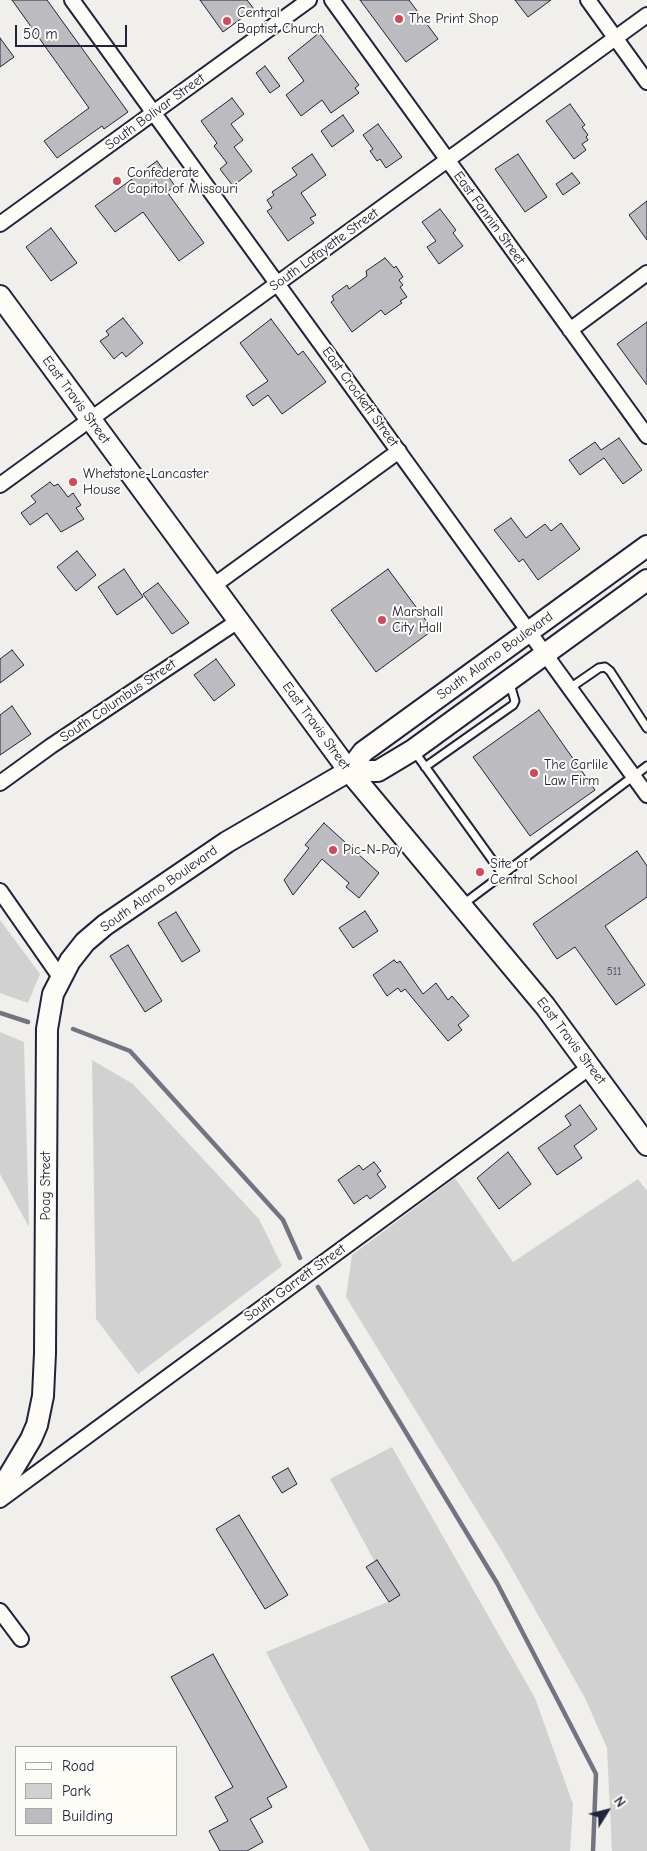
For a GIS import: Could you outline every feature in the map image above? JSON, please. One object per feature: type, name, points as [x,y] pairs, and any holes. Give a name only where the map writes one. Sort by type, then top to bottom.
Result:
[{"type":"street","name":"East Crockett Street","points":[[72,0],[647,795]]},
{"type":"street","name":"South Bolivar Street","points":[[0,224],[309,0]]},
{"type":"street","name":"East Fannin Street","points":[[332,0],[647,436]]},
{"type":"street","points":[[588,0],[647,82]]},
{"type":"street","name":"South Lafayette Street","points":[[0,485],[647,15]]},
{"type":"street","points":[[570,330],[647,273]]},
{"type":"street","name":"East Travis Street","points":[[0,296],[349,771],[545,1006],[647,1145]]},
{"type":"street","points":[[213,586],[399,451]]},
{"type":"street","name":"South Alamo Boulevard","points":[[60,977],[85,942],[105,925],[227,842],[349,771],[363,752],[647,546]]},
{"type":"street","name":"South Alamo Boulevard","points":[[349,771],[378,771],[413,750],[647,580]]},
{"type":"street","name":"South Columbus Street","points":[[0,783],[51,746],[238,621]]},
{"type":"street","points":[[0,891],[60,977]]},
{"type":"street","name":"Poag Street","points":[[0,1491],[37,1426],[43,1396],[45,1346],[46,1029],[53,994],[60,977]]},
{"type":"street","name":"South Garrett Street","points":[[0,1500],[590,1067]]},
{"type":"street","points":[[0,1611],[21,1639]]},
{"type":"lane","points":[[570,688],[598,668],[605,667],[610,671],[647,728]]},
{"type":"lane","points":[[426,767],[513,705],[514,697],[509,680]]},
{"type":"lane","points":[[413,750],[503,875]]},
{"type":"lane","points":[[462,905],[635,778],[647,766]]},
{"type":"green space","points":[[0,920],[40,974],[28,1003],[0,993]]},
{"type":"green space","points":[[0,1032],[24,1042],[29,1227],[0,1174]]},
{"type":"green space","points":[[92,1060],[133,1084],[259,1219],[282,1266],[138,1374],[96,1319]]},
{"type":"green space","points":[[455,1178],[513,1262],[638,1179],[647,1191],[647,1851],[612,1851],[607,1748],[585,1698],[503,1553],[346,1297],[352,1255]]},
{"type":"green space","points":[[392,1447],[535,1698],[573,1804],[570,1851],[370,1851],[266,1652],[395,1599],[330,1479]]},
{"type":"building","points":[[12,0],[47,0],[128,112],[104,129],[102,126],[57,158],[44,141],[89,108]]},
{"type":"building","name":"Central Baptist Church","points":[[200,0],[247,0],[254,9],[223,32]]},
{"type":"building","name":"The Print Shop","points":[[360,0],[409,0],[438,39],[406,62]]},
{"type":"building","points":[[515,0],[551,0],[528,17]]},
{"type":"building","points":[[319,33],[359,85],[355,88],[359,93],[331,113],[322,100],[301,116],[286,95],[304,81],[288,58]]},
{"type":"building","points":[[0,38],[14,57],[0,67]]},
{"type":"building","points":[[265,66],[280,86],[270,93],[256,73]]},
{"type":"building","points":[[232,98],[244,114],[231,124],[243,140],[234,147],[252,171],[233,186],[220,169],[227,163],[214,146],[217,143],[201,121]]},
{"type":"building","points":[[570,104],[585,125],[582,127],[588,135],[586,137],[588,140],[582,144],[586,150],[574,159],[546,121]]},
{"type":"building","points":[[343,115],[354,131],[332,147],[321,131]]},
{"type":"building","points":[[378,124],[402,157],[386,168],[380,159],[377,161],[370,151],[373,149],[363,135]]},
{"type":"building","points":[[312,154],[326,175],[301,193],[316,215],[310,218],[314,223],[288,241],[267,211],[272,208],[267,200],[274,195],[272,192],[297,175],[292,168]]},
{"type":"building","points":[[518,154],[547,197],[525,212],[495,169]]},
{"type":"building","points":[[157,161],[175,186],[167,192],[204,243],[179,261],[143,212],[115,232],[95,206]]},
{"type":"building","points":[[572,173],[580,183],[563,195],[556,184]]},
{"type":"building","points":[[647,201],[647,240],[629,215]]},
{"type":"building","points":[[440,209],[456,230],[453,233],[463,246],[439,264],[427,247],[436,241],[422,222]]},
{"type":"building","points":[[51,228],[77,263],[51,281],[26,247]]},
{"type":"building","points":[[385,258],[394,268],[396,266],[403,277],[399,280],[403,285],[400,287],[407,297],[385,315],[381,310],[352,332],[331,302],[334,300],[332,296],[347,285],[349,289],[367,276],[366,271]]},
{"type":"building","points":[[123,318],[143,343],[126,357],[122,352],[114,359],[100,341],[109,335],[106,331]]},
{"type":"building","points":[[271,319],[298,355],[303,351],[326,382],[282,414],[268,395],[253,406],[246,396],[268,381],[240,343]]},
{"type":"building","points":[[647,322],[647,385],[617,344]]},
{"type":"building","points":[[619,438],[642,470],[623,484],[604,458],[580,475],[569,460],[595,442],[601,450]]},
{"type":"building","points":[[50,482],[54,486],[58,484],[68,497],[73,493],[81,505],[76,508],[84,519],[61,532],[47,513],[30,525],[21,513],[36,502],[31,496]]},
{"type":"building","points":[[511,518],[526,538],[545,524],[551,531],[561,523],[580,549],[538,580],[523,559],[519,562],[494,530]]},
{"type":"building","points":[[77,551],[96,575],[76,591],[57,567]]},
{"type":"building","points":[[124,569],[143,597],[117,615],[98,587]]},
{"type":"building","name":"Marshall City Hall","points":[[388,569],[433,630],[376,672],[331,610]]},
{"type":"building","points":[[158,583],[189,623],[172,634],[143,594]]},
{"type":"building","points":[[12,650],[24,665],[0,683],[0,659]]},
{"type":"building","points":[[216,659],[235,685],[214,701],[194,675]]},
{"type":"building","points":[[12,706],[31,734],[0,755],[0,715]]},
{"type":"building","name":"The Carlile Law Firm","points":[[539,710],[595,790],[530,836],[473,757]]},
{"type":"building","points":[[324,823],[379,873],[359,898],[346,887],[349,883],[322,859],[293,895],[284,880],[309,848],[305,845]]},
{"type":"building","points":[[637,851],[647,866],[647,897],[605,926],[645,985],[616,1005],[575,947],[557,959],[533,924]]},
{"type":"building","points":[[365,911],[378,931],[353,948],[339,928]]},
{"type":"building","points":[[176,912],[200,951],[182,962],[158,923]]},
{"type":"building","points":[[128,945],[162,1001],[145,1012],[110,956]]},
{"type":"building","points":[[394,960],[397,963],[400,961],[423,994],[436,983],[448,1000],[452,996],[469,1016],[458,1025],[462,1030],[448,1041],[405,989],[401,992],[398,988],[387,996],[373,975]]},
{"type":"building","points":[[580,1105],[597,1129],[574,1146],[582,1158],[557,1175],[538,1148],[571,1125],[565,1116]]},
{"type":"building","points":[[508,1152],[531,1184],[499,1209],[477,1178]]},
{"type":"building","points":[[374,1162],[381,1171],[377,1174],[386,1187],[370,1199],[367,1195],[354,1204],[338,1180],[359,1165],[363,1170]]},
{"type":"building","points":[[288,1468],[297,1484],[282,1493],[272,1477]]},
{"type":"building","points":[[239,1515],[288,1595],[265,1609],[216,1529]]},
{"type":"building","points":[[377,1560],[400,1595],[389,1602],[366,1567]]},
{"type":"building","points":[[213,1654],[287,1787],[267,1798],[272,1807],[250,1819],[263,1842],[247,1851],[220,1851],[209,1831],[228,1821],[215,1797],[233,1787],[171,1677]]},
{"type":"waterway","points":[[0,1013],[28,1022]]},
{"type":"waterway","points":[[73,1029],[130,1051],[283,1220],[300,1258]]},
{"type":"waterway","points":[[318,1287],[497,1583],[596,1774],[593,1851]]},
{"type":"place","name":"The Print Shop","points":[[399,19]]},
{"type":"place","name":"Central Baptist Church","points":[[227,21]]},
{"type":"place","name":"Confederate Capitol of Missouri","points":[[117,181]]},
{"type":"place","name":"Whetstone-Lancaster House","points":[[73,482]]},
{"type":"place","name":"Marshall City Hall","points":[[382,620]]},
{"type":"place","name":"The Carlile Law Firm","points":[[534,773]]},
{"type":"place","name":"Pic-N-Pay","points":[[333,850]]},
{"type":"place","name":"Site of Central School","points":[[480,872]]}]
